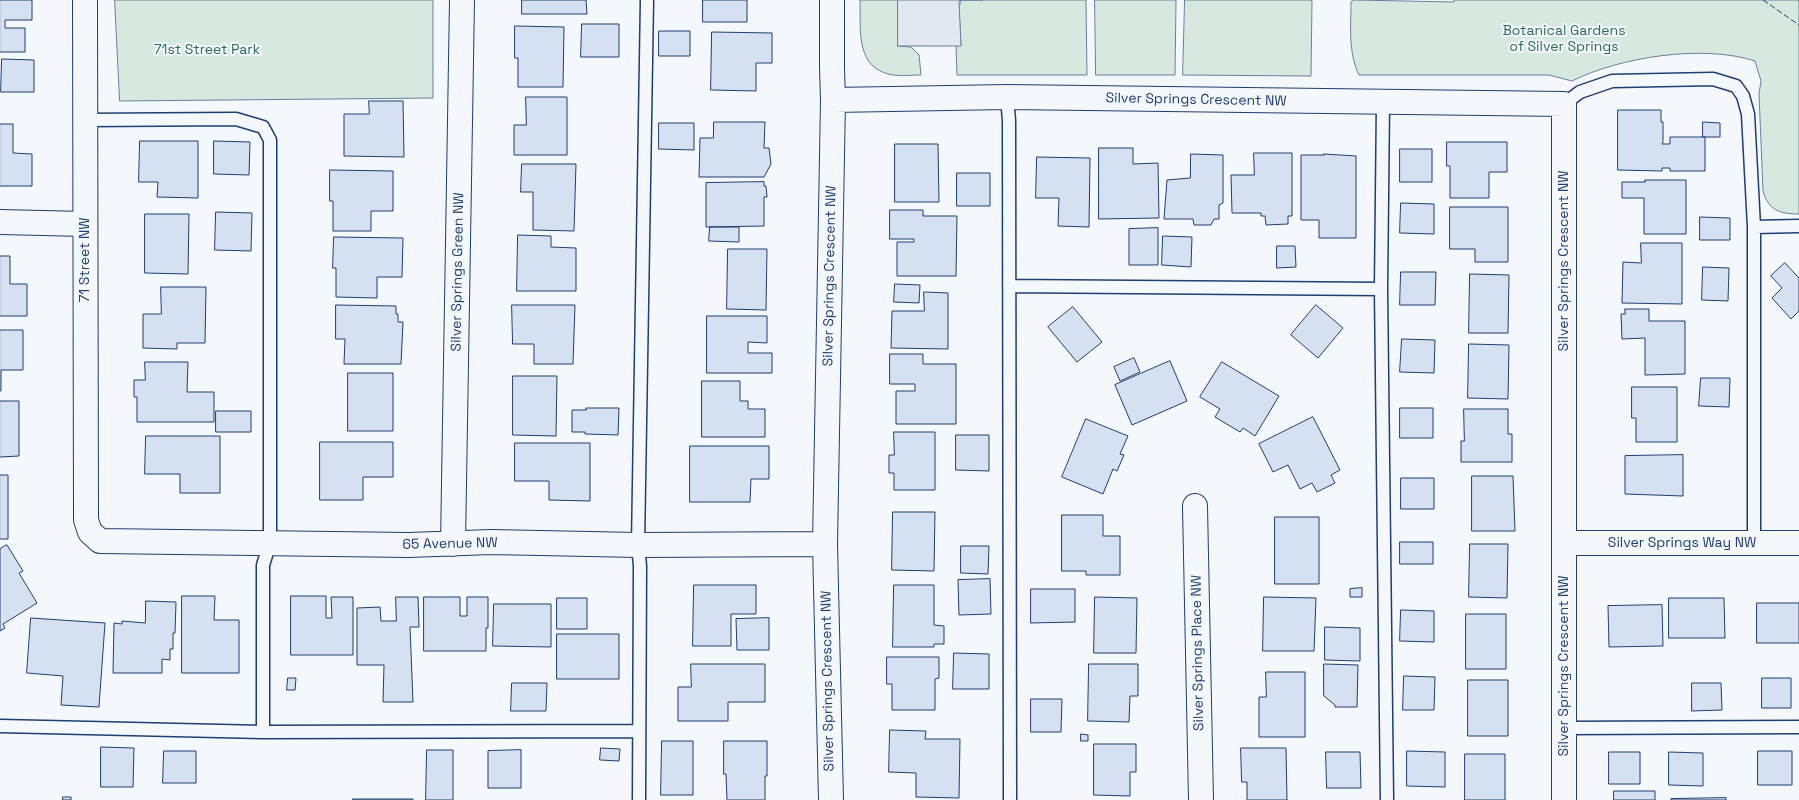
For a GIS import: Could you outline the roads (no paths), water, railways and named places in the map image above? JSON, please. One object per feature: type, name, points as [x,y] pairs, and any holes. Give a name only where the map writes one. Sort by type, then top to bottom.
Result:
[{"type":"street","name":"71 Street NW","points":[[85,0],[86,520]]},
{"type":"street","name":"Silver Springs Green NW","points":[[453,544],[462,0]]},
{"type":"street","points":[[832,0],[833,100]]},
{"type":"street","name":"Silver Springs Crescent NW","points":[[831,800],[825,544],[833,100],[1007,97],[1564,104],[1564,800]]},
{"type":"street","points":[[0,222],[85,224]]},
{"type":"street","name":"Silver Springs Place NW","points":[[1195,506],[1201,800]]},
{"type":"street","name":"65 Avenue NW","points":[[86,520],[90,532],[100,541],[409,545],[491,542],[638,545],[825,544]]},
{"type":"street","name":"Silver Springs Way NW","points":[[1565,543],[1799,543]]},
{"type":"lane","points":[[639,800],[640,566],[638,545],[647,0]]},
{"type":"lane","points":[[1564,104],[1580,92],[1612,81],[1713,79],[1736,86],[1743,96],[1748,114],[1754,227],[1754,542]]},
{"type":"lane","points":[[1007,97],[1010,800]]},
{"type":"lane","points":[[1383,103],[1380,289],[1386,800]]},
{"type":"lane","points":[[86,120],[236,118],[263,127],[270,140],[270,543],[263,565],[263,732]]},
{"type":"lane","points":[[1754,227],[1799,226]]},
{"type":"lane","points":[[1008,286],[1380,289]]},
{"type":"lane","points":[[0,726],[263,732],[639,731]]},
{"type":"lane","points":[[1564,728],[1799,727]]},
{"type":"park label","name":"Botanical Gardens of Silver Springs","points":[[1564,40]]},
{"type":"park label","name":"71st Street Park","points":[[207,50]]}]
